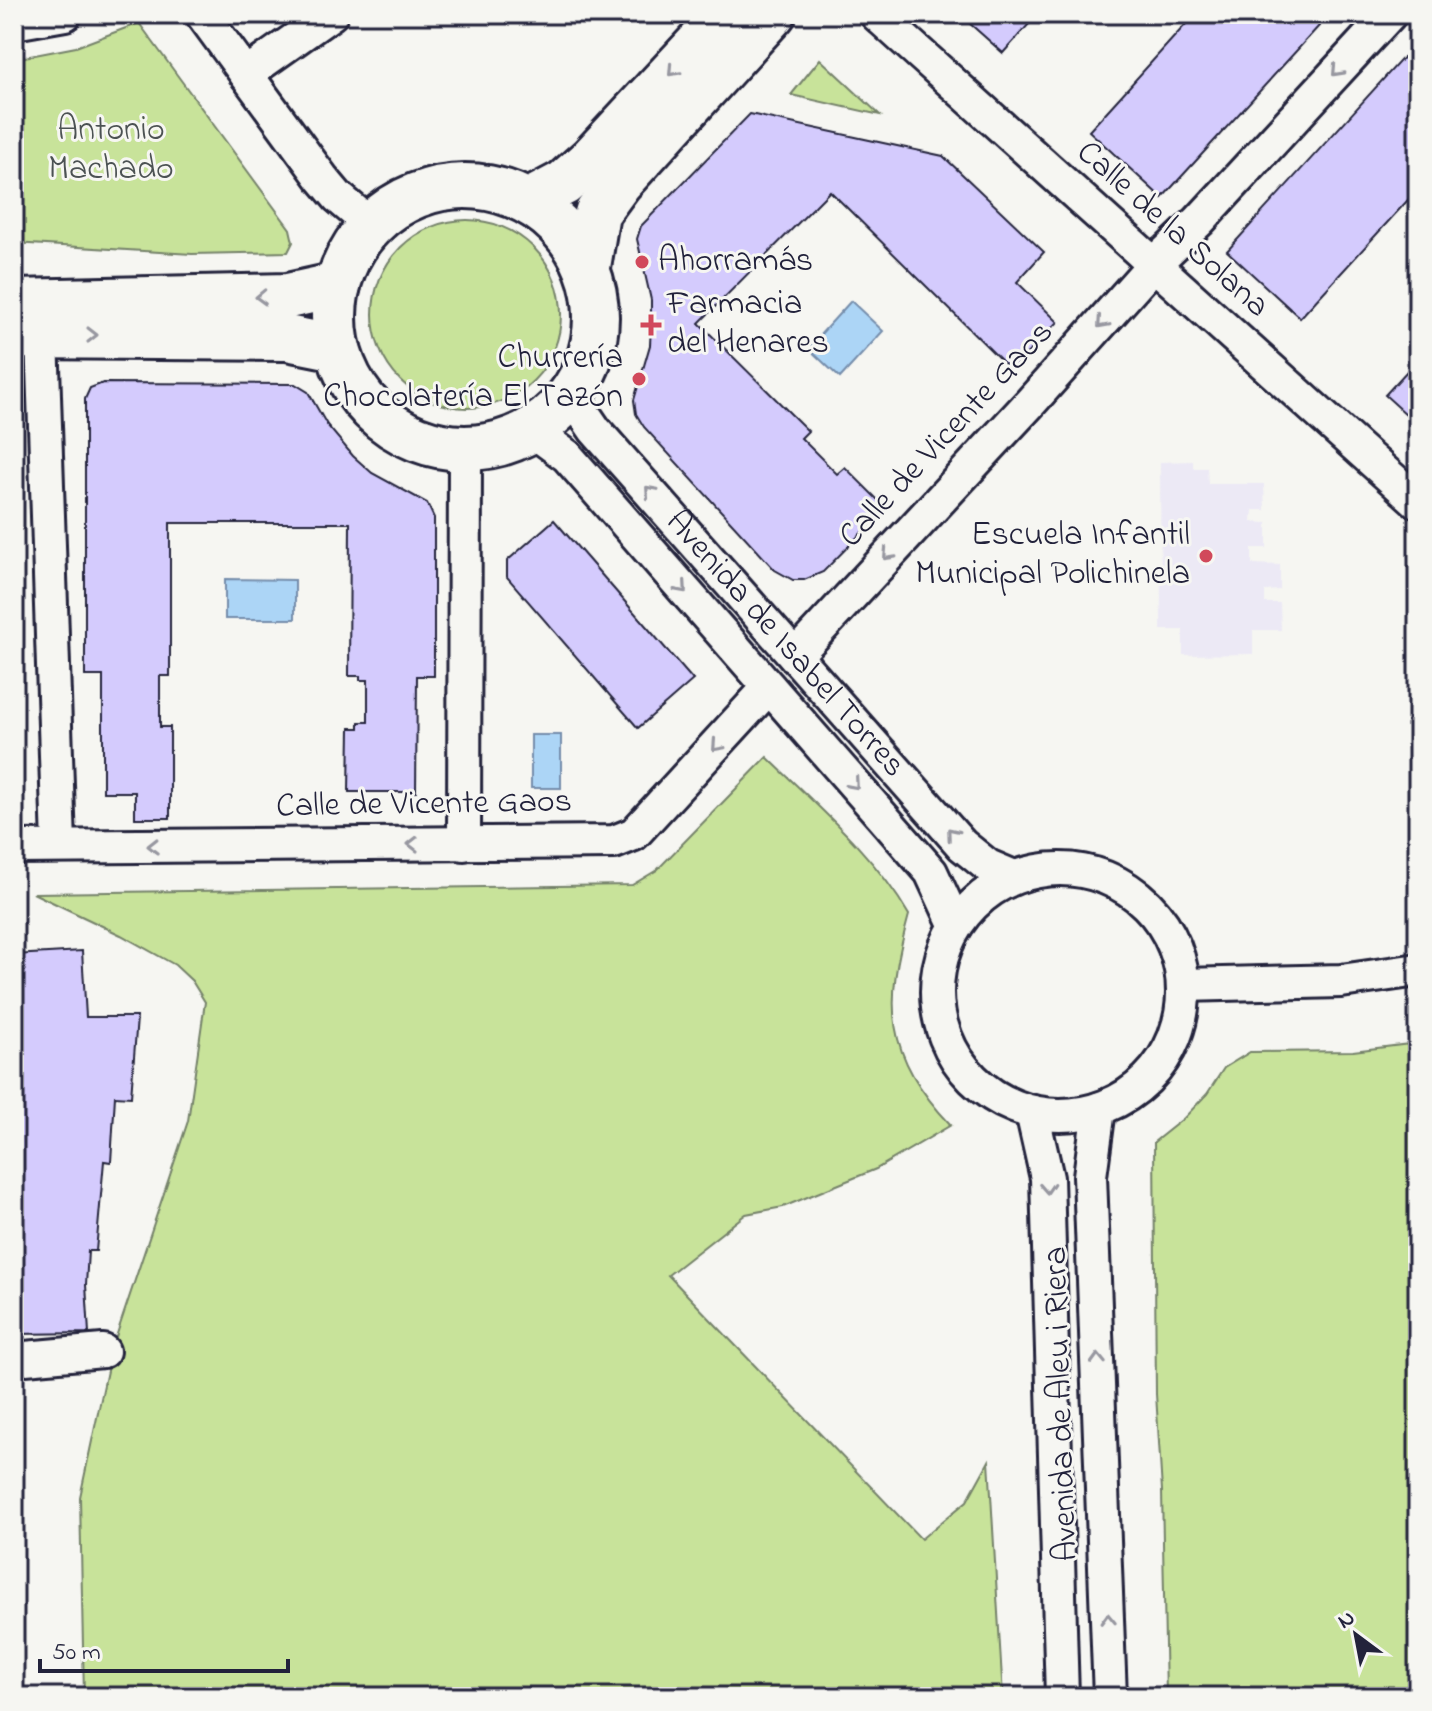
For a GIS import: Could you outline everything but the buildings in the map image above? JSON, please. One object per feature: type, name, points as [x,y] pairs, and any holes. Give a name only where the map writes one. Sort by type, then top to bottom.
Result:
[{"type":"street","points":[[14,23],[65,14]]},
{"type":"street","points":[[202,14],[322,178],[338,197],[371,225]]},
{"type":"street","points":[[246,74],[331,14]]},
{"type":"street","points":[[530,201],[564,183],[591,159],[726,14]]},
{"type":"street","points":[[588,267],[597,213],[611,193],[773,14]]},
{"type":"street","name":"Calle de la Solana","points":[[876,14],[1418,502]]},
{"type":"street","name":"Calle de Vicente Gaos","points":[[795,656],[1031,402],[1154,264],[1199,221],[1390,14]]},
{"type":"street","points":[[476,185],[530,201],[565,229],[588,267],[597,309],[593,353],[574,392],[533,431],[500,444],[465,449],[430,444],[398,430],[370,409],[349,380],[337,348],[334,317],[338,285],[350,253],[371,225],[393,207],[419,194],[447,186],[476,185]]},
{"type":"street","points":[[14,302],[288,296],[338,285]]},
{"type":"street","points":[[59,845],[28,336],[287,338],[337,348]]},
{"type":"street","name":"Avenida de Isabel Torres","points":[[574,392],[595,430],[962,845],[988,866],[1014,877]]},
{"type":"street","name":"Avenida de Isabel Torres","points":[[533,431],[567,456],[931,872],[956,926]]},
{"type":"street","points":[[464,844],[465,449]]},
{"type":"street","name":"Calle de Vicente Gaos","points":[[14,847],[614,842],[634,834],[769,687]]},
{"type":"street","points":[[1060,868],[1083,870],[1106,877],[1145,902],[1173,940],[1184,985],[1178,1025],[1162,1061],[1145,1081],[1099,1109],[1054,1115],[1032,1112],[989,1093],[965,1069],[947,1042],[937,1003],[940,963],[956,926],[981,897],[1014,877],[1060,868]]},
{"type":"street","points":[[1184,985],[1341,981],[1418,970]]},
{"type":"street","name":"Avenida de Aleu i Riera","points":[[1099,1109],[1090,1176],[1110,1697]]},
{"type":"street","name":"Avenida de Aleu i Riera","points":[[1032,1112],[1047,1178],[1062,1697]]},
{"type":"street","points":[[14,1359],[103,1351]]},
{"type":"shaded area","name":"Escuela Infantil Municipal Polichinela","points":[[1193,461],[1193,468],[1207,468],[1208,484],[1264,484],[1265,510],[1253,510],[1252,522],[1267,523],[1267,548],[1252,548],[1252,564],[1280,565],[1280,590],[1265,591],[1265,603],[1280,603],[1281,630],[1253,630],[1253,654],[1183,655],[1183,630],[1161,630],[1160,462]]},
{"type":"green space","name":"Antonio Machado","points":[[139,23],[290,229],[293,242],[288,252],[192,254],[14,243],[14,59],[76,47]]},
{"type":"green space","points":[[820,59],[880,115],[791,95]]},
{"type":"green space","points":[[467,220],[485,221],[503,227],[534,247],[554,278],[560,296],[560,332],[554,350],[534,381],[503,401],[485,407],[467,408],[449,407],[431,401],[400,381],[380,350],[374,332],[373,314],[374,296],[380,278],[400,247],[431,227],[449,221]]},
{"type":"green space","points":[[767,757],[862,851],[909,915],[896,976],[896,1027],[913,1075],[951,1125],[876,1169],[783,1207],[746,1214],[668,1275],[921,1539],[967,1501],[989,1461],[1003,1697],[84,1697],[80,1497],[111,1352],[188,1121],[205,1002],[192,981],[175,965],[33,893],[632,885],[657,870]]},
{"type":"green space","points":[[1418,1043],[1418,1697],[1166,1697],[1162,1491],[1156,1394],[1154,1142],[1207,1094],[1224,1068],[1250,1052],[1353,1051]]},
{"type":"water","points":[[851,301],[883,331],[840,378],[808,348]]},
{"type":"water","points":[[225,579],[295,580],[295,619],[225,619]]},
{"type":"water","points":[[531,735],[561,735],[561,788],[531,788]]},
{"type":"place","name":"Ahorramás","points":[[642,262]]},
{"type":"place","name":"Farmacia del Henares","points":[[651,325]]},
{"type":"place","name":"Churrería Chocolatería El Tazón","points":[[639,379]]},
{"type":"place","name":"Escuela Infantil Municipal Polichinela","points":[[1206,556]]}]
